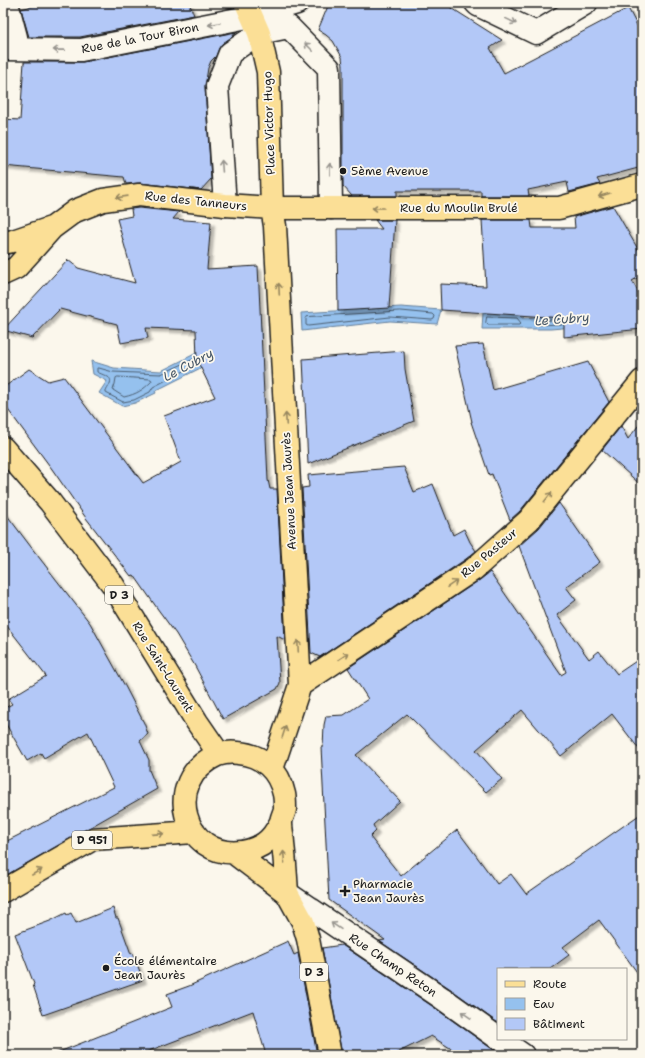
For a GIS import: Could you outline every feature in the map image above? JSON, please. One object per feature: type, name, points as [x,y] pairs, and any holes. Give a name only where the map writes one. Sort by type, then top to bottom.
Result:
[{"type":"main road","name":"Place Victor Hugo","points":[[253,17],[268,72],[272,208]]},
{"type":"main road","name":"Rue du Moulin Brulé","points":[[272,208],[559,208],[642,185]]},
{"type":"main road","name":"Rue des Tanneurs","points":[[3,274],[16,268],[52,228],[74,211],[103,200],[139,194],[225,205],[272,208]]},
{"type":"main road","name":"Avenue Jean Jaurès","points":[[272,208],[275,226],[300,685],[272,769]]},
{"type":"main road","points":[[3,243],[52,228]]},
{"type":"main road","name":"Rue Pasteur","points":[[300,685],[480,564],[529,520],[642,381]]},
{"type":"main road","name":"Rue Saint-Laurent","points":[[3,448],[50,502],[113,585],[197,722],[219,754]]},
{"type":"main road","points":[[234,752],[248,754],[262,760],[272,769],[280,781],[284,794],[285,808],[281,822],[273,835],[262,845],[249,851],[234,853],[222,852],[201,841],[186,818],[184,802],[187,786],[194,772],[205,762],[219,754],[234,752]]},
{"type":"main road","name":"D 3","points":[[281,822],[287,893]]},
{"type":"main road","name":"D 951","points":[[3,891],[93,839],[194,832]]},
{"type":"main road","name":"D 3","points":[[234,853],[287,893],[304,922],[330,1055]]},
{"type":"street","points":[[7,3],[16,37],[10,49]]},
{"type":"street","points":[[225,205],[217,86],[230,53],[253,17],[297,3]]},
{"type":"street","points":[[476,3],[536,33],[586,3]]},
{"type":"street","points":[[253,17],[289,27],[329,68],[331,208]]},
{"type":"street","name":"Rue de la Tour Biron","points":[[10,49],[81,50],[253,17]]},
{"type":"street","name":"Rue Champ Reton","points":[[287,893],[497,1037]]},
{"type":"street","name":"Rue Champ Reton","points":[[502,1040],[523,1055]]},
{"type":"water","points":[[401,307],[441,310],[437,324],[390,321],[302,331],[301,313]]},
{"type":"water","name":"Le Cubry","points":[[601,312],[642,321],[551,329],[482,329],[483,313],[521,314],[522,318]]},
{"type":"water","name":"Le Cubry","points":[[260,321],[262,337],[155,391],[156,393],[135,403],[122,406],[99,393],[107,381],[93,374],[91,361],[114,368],[161,371]]},
{"type":"building","points":[[44,3],[189,3],[194,15],[80,37],[29,37],[21,9]]},
{"type":"building","points":[[339,3],[450,3],[450,7],[502,40],[490,48],[504,73],[628,8],[642,35],[642,167],[597,179],[600,184],[569,192],[567,182],[528,190],[529,196],[481,196],[481,191],[397,191],[397,196],[352,196],[343,186],[342,57],[333,41],[318,30],[328,6]]},
{"type":"building","points":[[236,32],[219,48],[216,56],[211,61],[208,68],[205,87],[211,179],[201,190],[140,183],[126,184],[124,177],[3,166],[3,119],[20,120],[24,62],[83,62]]},
{"type":"building","points":[[613,206],[642,256],[642,275],[632,281],[642,299],[642,329],[564,337],[564,318],[441,310],[440,284],[486,286],[482,220],[531,220],[532,228],[575,228],[574,217]]},
{"type":"building","points":[[139,208],[179,212],[173,219],[211,222],[207,269],[258,266],[268,480],[270,489],[277,489],[285,640],[277,636],[280,683],[277,689],[223,719],[176,634],[134,575],[131,576],[86,518],[3,403],[3,388],[29,369],[48,381],[64,377],[143,483],[181,462],[164,416],[215,397],[197,360],[196,330],[146,328],[148,338],[121,343],[117,324],[60,309],[32,338],[3,330],[68,260],[78,268],[135,283],[117,219],[132,216],[131,209]]},
{"type":"building","points":[[375,220],[395,220],[389,308],[338,311],[337,229],[382,229]]},
{"type":"building","points":[[483,344],[493,390],[588,362],[609,402],[520,511],[510,520],[492,474],[489,475],[471,422],[455,346]]},
{"type":"building","points":[[404,351],[405,369],[414,421],[308,464],[303,359]]},
{"type":"building","points":[[642,421],[642,486],[602,450],[621,426],[628,439]]},
{"type":"building","points":[[404,467],[414,492],[433,484],[453,535],[464,529],[476,551],[320,657],[311,653],[302,488],[309,487],[308,475]]},
{"type":"building","points":[[559,503],[600,562],[566,587],[576,600],[557,615],[589,659],[599,651],[617,674],[642,657],[642,753],[612,714],[561,756],[522,710],[476,750],[502,779],[486,792],[407,714],[356,755],[400,801],[373,825],[376,831],[370,837],[401,876],[457,830],[497,884],[511,874],[526,894],[642,813],[642,979],[599,920],[563,947],[569,955],[551,968],[497,968],[497,1022],[379,941],[385,940],[329,900],[321,747],[323,747],[326,716],[344,715],[368,699],[348,668],[490,572],[561,675],[566,672],[519,546],[539,528]]},
{"type":"building","points":[[3,510],[90,623],[125,686],[148,734],[140,741],[149,760],[149,770],[157,789],[3,877],[3,843],[114,787],[88,732],[44,758],[41,753],[27,761],[3,719],[3,709],[12,704],[8,699],[46,676],[3,621]]},
{"type":"building","points":[[113,908],[143,980],[43,1015],[33,985],[34,984],[15,934],[50,921],[66,913],[67,915],[71,913],[76,923]]},
{"type":"building","points":[[288,941],[294,955],[298,953],[317,1055],[266,1055],[253,1011],[138,1055],[54,1055],[172,1007],[167,994],[189,986]]},
{"type":"building","points":[[342,945],[495,1051],[487,1055],[461,1055],[431,1036],[393,1055],[342,1055],[322,948]]},
{"type":"place","name":"5ème Avenue","points":[[343,171]]},
{"type":"place","name":"Pharmacie Jean Jaurès","points":[[345,891]]},
{"type":"place","name":"École élémentaire Jean Jaurès","points":[[106,968]]}]
